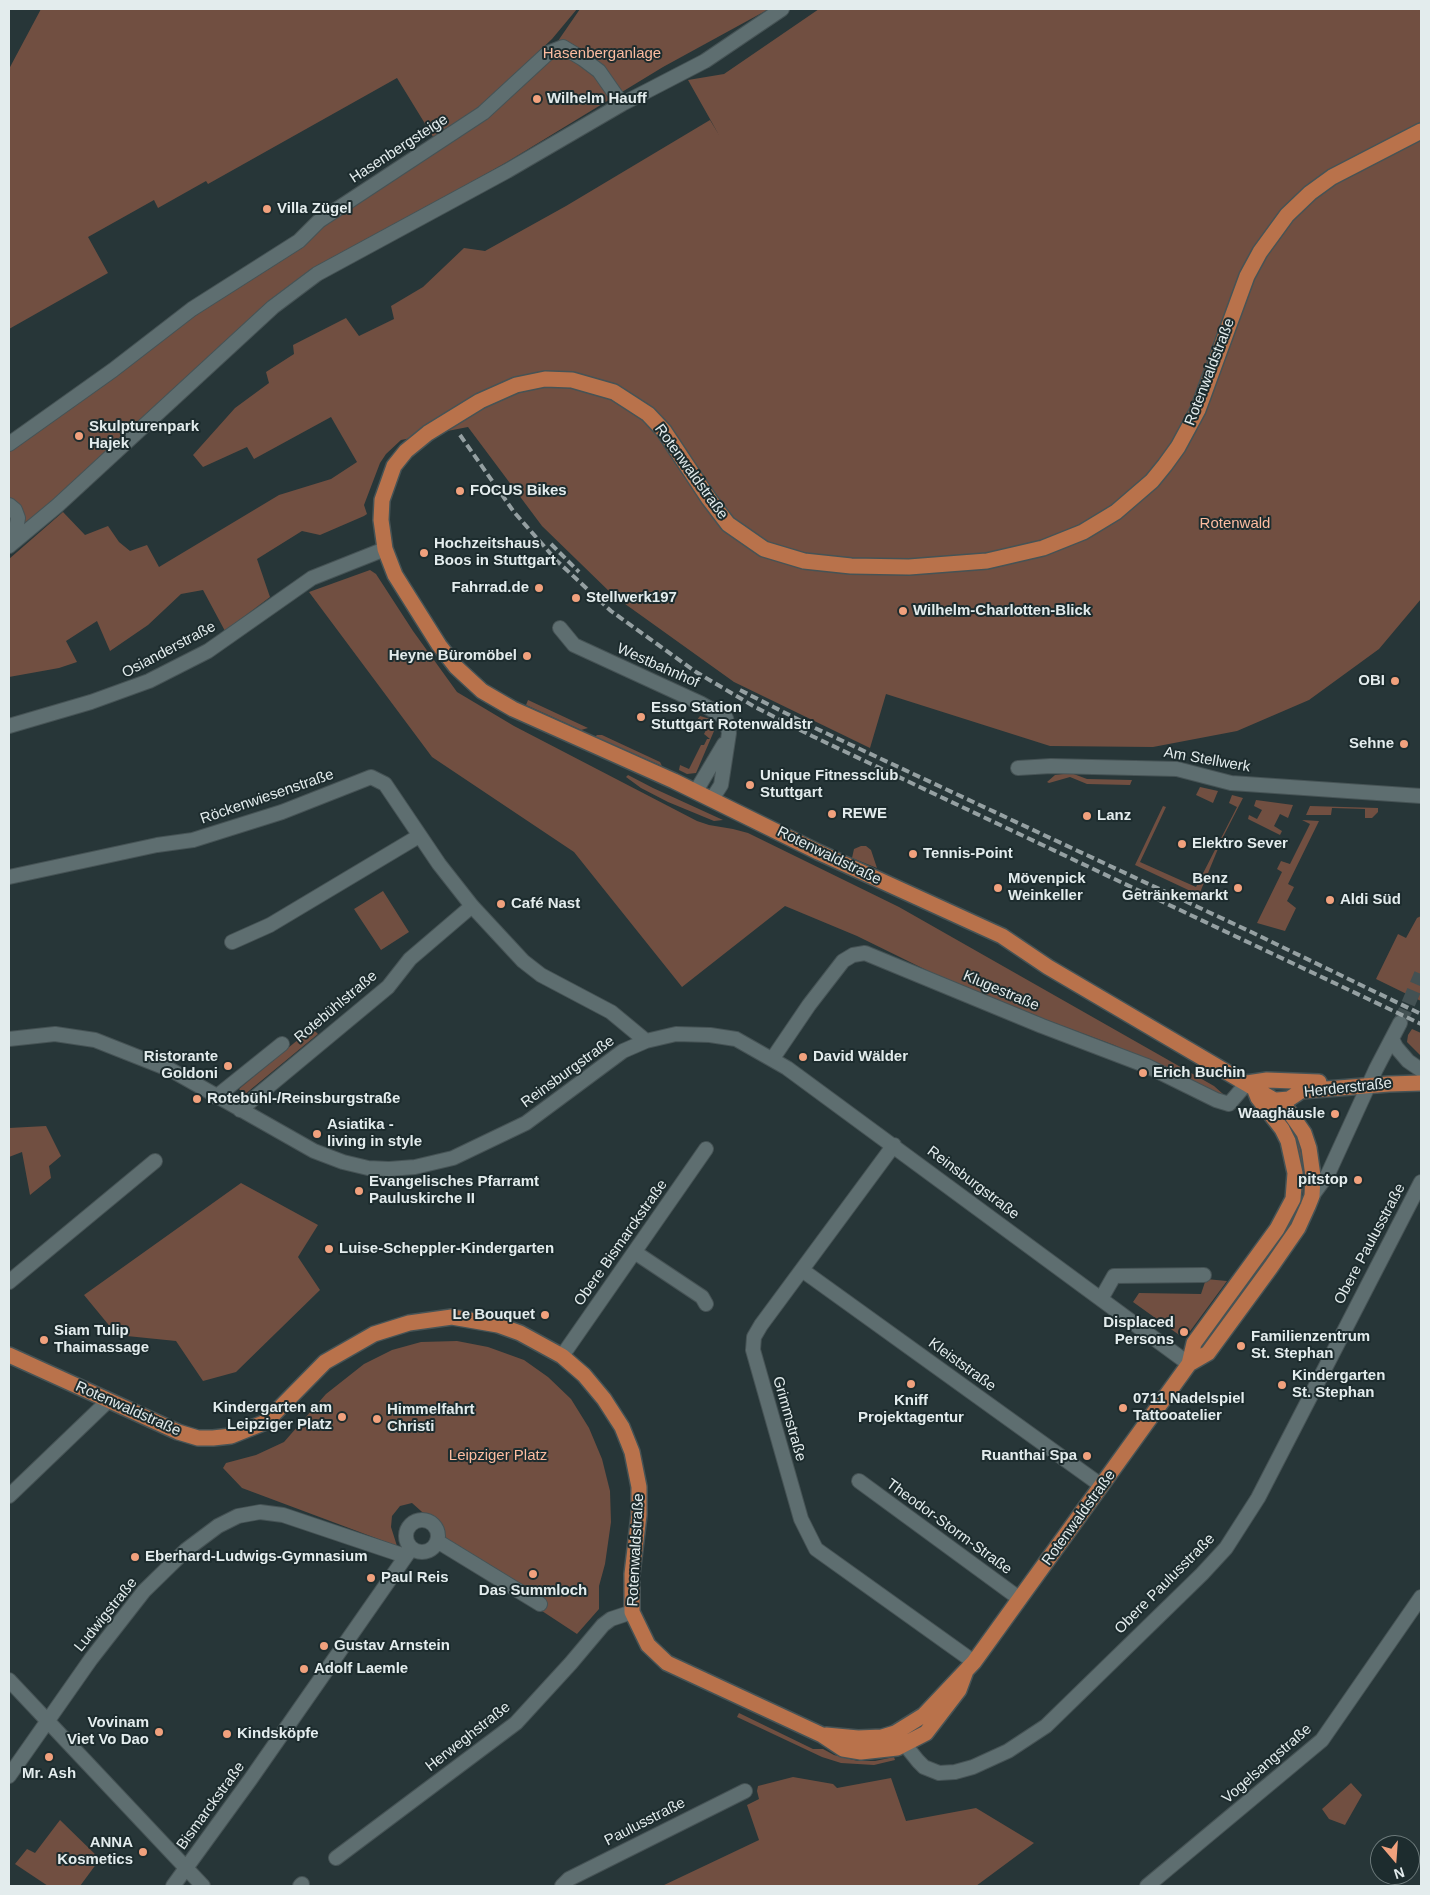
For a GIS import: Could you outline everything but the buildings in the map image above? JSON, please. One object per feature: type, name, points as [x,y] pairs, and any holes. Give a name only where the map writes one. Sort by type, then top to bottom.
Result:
[{"type":"main road","name":"Rotenwaldstraße","points":[[1189,1364],[1208,1353],[1271,1267],[1298,1228],[1312,1196],[1313,1176],[1309,1148],[1301,1127],[1284,1102],[1251,1085],[1048,967],[1002,936],[825,855],[696,791],[513,709],[476,686],[456,667],[424,624],[395,575],[385,549],[381,520],[382,500],[389,476],[406,451],[428,433],[480,402],[516,385],[544,379],[572,380],[589,383],[614,392],[640,407],[664,431],[708,499],[728,524],[764,549],[804,561],[851,566],[909,568],[987,561],[1028,552],[1064,541],[1102,522],[1122,508],[1152,481],[1178,448],[1198,410],[1247,276],[1260,252],[1287,215],[1310,192],[1332,177],[1421,130]]},
{"type":"main road","points":[[1251,1085],[1267,1080],[1316,1081],[1327,1083],[1336,1088]]},
{"type":"main road","name":"Herderstraße","points":[[1284,1102],[1301,1091],[1421,1083]]},
{"type":"main road","name":"Rotenwaldstraße","points":[[822,1734],[870,1739],[895,1733],[924,1715],[970,1667],[1189,1364],[1194,1343],[1277,1229],[1293,1199],[1295,1172],[1292,1156],[1282,1129],[1258,1098],[1251,1085]]},
{"type":"main road","points":[[1282,1129],[1284,1102]]},
{"type":"main road","points":[[1255,1258],[1262,1269],[1271,1267]]},
{"type":"main road","name":"Rotenwaldstraße","points":[[9,1355],[178,1432],[198,1438],[231,1436],[266,1422],[325,1362],[356,1342],[400,1325],[452,1318],[481,1321],[520,1333],[562,1356],[584,1375],[604,1399],[622,1427],[632,1452],[639,1487],[637,1538],[632,1574],[632,1612],[648,1645],[667,1663],[822,1734],[843,1749],[861,1752],[886,1750],[906,1745],[926,1733],[959,1690],[970,1667]]},
{"type":"street","points":[[11,544],[57,506],[274,307],[317,274],[507,170],[622,104],[705,60],[782,9]]},
{"type":"street","name":"Hasenbergsteige","points":[[9,444],[113,370],[192,309],[299,241],[319,221],[483,113],[548,53],[563,46],[583,59],[600,71],[622,104]]},
{"type":"street","points":[[9,505],[15,510],[18,518],[11,544]]},
{"type":"street","name":"Osianderstraße","points":[[9,726],[100,700],[149,681],[208,651],[312,578],[385,549]]},
{"type":"street","name":"Westbahnhof","points":[[560,628],[580,648],[722,714],[726,718],[729,733],[726,742],[721,785],[712,799]]},
{"type":"street","points":[[696,791],[726,742]]},
{"type":"street","name":"Am Stellwerk","points":[[1018,768],[1051,766],[1167,768],[1231,783],[1421,796]]},
{"type":"street","name":"Röckenwiesenstraße","points":[[9,877],[202,837],[282,812],[371,777],[385,784],[419,836],[472,906],[523,961],[542,975],[605,1008],[646,1041]]},
{"type":"street","points":[[232,942],[270,925],[419,836]]},
{"type":"street","name":"Rotebühlstraße","points":[[240,1110],[388,987],[410,959],[472,906]]},
{"type":"street","name":"Klugestraße","points":[[773,1058],[809,1005],[843,961],[853,954],[865,953],[1042,1026],[1147,1066],[1216,1100],[1229,1104],[1251,1085]]},
{"type":"street","name":"Rotenwaldstraße","points":[[1312,1196],[1328,1174],[1368,1086],[1400,1022]]},
{"type":"street","name":"Reinsburgstraße","points":[[9,1039],[55,1034],[95,1040],[171,1070],[314,1152],[368,1168],[389,1169],[415,1167],[453,1158],[526,1123],[623,1051],[646,1041],[676,1034],[710,1035],[736,1039],[773,1058],[894,1145],[1189,1364]]},
{"type":"street","points":[[1392,1038],[1403,1056],[1421,1070]]},
{"type":"street","points":[[216,1097],[282,1044]]},
{"type":"street","name":"Grimmstraße","points":[[894,1145],[761,1325],[754,1336],[753,1350],[802,1519],[816,1549],[970,1667]]},
{"type":"street","name":"Obere Bismarckstraße","points":[[562,1356],[636,1253],[706,1149]]},
{"type":"street","points":[[9,1282],[155,1161]]},
{"type":"street","name":"Obere Paulusstraße","points":[[895,1733],[924,1767],[939,1773],[955,1772],[973,1767],[1025,1740],[1046,1726],[1226,1548],[1258,1498],[1421,1182]]},
{"type":"street","points":[[636,1253],[702,1297],[706,1304]]},
{"type":"street","name":"Kleiststraße","points":[[802,1270],[1102,1486]]},
{"type":"street","points":[[1101,1299],[1114,1276],[1204,1276]]},
{"type":"street","points":[[9,1496],[108,1401]]},
{"type":"street","name":"Theodor-Storm-Straße","points":[[859,1481],[1020,1599]]},
{"type":"street","name":"Ludwigstraße","points":[[9,1776],[91,1658],[144,1591],[186,1550],[218,1526],[238,1516],[260,1512],[283,1515],[408,1552]]},
{"type":"street","points":[[420,1520],[430,1522],[435,1527],[438,1534],[437,1541],[434,1546],[423,1552],[408,1552],[405,1535],[408,1527],[413,1522],[420,1520]]},
{"type":"street","points":[[437,1541],[540,1604]]},
{"type":"street","name":"Bismarckstraße","points":[[173,1886],[250,1780],[408,1552]]},
{"type":"street","name":"Vogelsangstraße","points":[[1147,1886],[1322,1740],[1421,1597]]},
{"type":"street","name":"Herweghstraße","points":[[336,1858],[516,1723],[571,1663],[602,1625],[611,1619],[632,1612]]},
{"type":"street","points":[[9,1680],[203,1886]]},
{"type":"street","name":"Paulusstraße","points":[[562,1886],[569,1879],[745,1791]]},
{"type":"green space","points":[[41,9],[577,9],[552,39],[479,108],[435,140],[397,78],[208,184],[206,181],[158,208],[154,200],[88,237],[108,273],[9,329],[9,69]]},
{"type":"green space","name":"Hasenberganlage","points":[[580,9],[769,9],[663,67],[507,162],[313,272],[17,534],[9,501],[9,445],[193,311],[484,114],[549,54]]},
{"type":"green space","name":"Rotenwald","points":[[819,9],[1421,9],[1421,599],[1379,649],[1309,700],[1237,731],[1153,747],[1050,746],[886,694],[870,748],[734,682],[614,596],[542,526],[468,427],[401,440],[386,454],[380,463],[364,505],[367,514],[320,535],[302,531],[257,559],[270,597],[225,631],[203,590],[181,594],[148,625],[110,651],[97,621],[66,641],[77,662],[59,668],[9,677],[9,559],[63,512],[85,535],[108,526],[119,542],[130,551],[147,545],[159,567],[279,495],[331,479],[357,462],[331,417],[254,459],[247,447],[203,467],[193,455],[235,408],[269,383],[266,372],[294,354],[293,345],[346,318],[359,336],[394,319],[391,306],[423,287],[464,248],[485,251],[566,206],[710,120],[719,135],[688,80],[724,74]]},
{"type":"green space","points":[[370,570],[376,574],[413,631],[457,692],[514,726],[697,821],[748,833],[899,907],[1214,1086],[1223,1094],[1222,1096],[1114,1045],[969,991],[857,936],[785,906],[682,987],[574,852],[432,757],[309,592]]},
{"type":"green space","points":[[528,700],[588,728],[581,730],[526,705]]},
{"type":"green space","points":[[700,716],[710,719],[714,724],[714,731],[696,773],[687,774],[679,770],[680,765],[689,769],[701,745],[704,745],[707,739],[710,739],[704,734],[707,728],[701,725],[699,729],[696,728],[696,721]]},
{"type":"green space","points":[[602,735],[660,762],[662,766],[595,737]]},
{"type":"green space","points":[[1071,773],[1087,779],[1132,780],[1130,785],[1087,784],[1070,777],[1047,782],[1055,775]]},
{"type":"green space","points":[[628,775],[723,820],[714,821],[668,802],[641,788],[626,777]]},
{"type":"green space","points":[[1200,787],[1218,791],[1213,803],[1196,795]]},
{"type":"green space","points":[[1232,795],[1243,798],[1222,839],[1199,895],[1135,865],[1163,806],[1166,807],[1140,862],[1196,887],[1237,807],[1229,803]]},
{"type":"green space","points":[[1256,800],[1293,805],[1288,818],[1280,814],[1274,826],[1282,831],[1280,835],[1248,819],[1249,815],[1257,819],[1262,810],[1254,806]]},
{"type":"green space","points":[[1310,806],[1378,808],[1378,812],[1372,818],[1365,818],[1365,809],[1332,808],[1331,815],[1306,815]]},
{"type":"green space","points":[[1302,820],[1319,821],[1288,884],[1294,887],[1287,901],[1296,908],[1285,931],[1257,923],[1282,872],[1277,869],[1281,861],[1290,864],[1310,824]]},
{"type":"green space","points":[[866,846],[871,850],[877,868],[852,858],[854,849]]},
{"type":"green space","points":[[383,891],[409,932],[381,950],[354,909]]},
{"type":"green space","points":[[1421,916],[1421,1001],[1376,979],[1398,934],[1406,938],[1417,918]]},
{"type":"green space","points":[[312,1028],[318,1034],[244,1095],[239,1089]]},
{"type":"green space","points":[[1412,1029],[1421,1033],[1421,1056],[1407,1042],[1408,1035]]},
{"type":"green space","points":[[46,1126],[61,1156],[49,1166],[51,1178],[30,1195],[22,1152],[9,1157],[9,1128]]},
{"type":"green space","points":[[1293,1130],[1299,1142],[1305,1173],[1302,1196],[1292,1226],[1265,1263],[1264,1259],[1283,1233],[1295,1208],[1290,1131]]},
{"type":"green space","points":[[241,1183],[318,1225],[298,1257],[320,1290],[236,1372],[203,1381],[176,1341],[117,1335],[84,1295]]},
{"type":"green space","points":[[1206,1279],[1227,1281],[1188,1334],[1182,1337],[1133,1302],[1139,1293],[1201,1294]]},
{"type":"green space","name":"Leipziger Platz","points":[[457,1341],[488,1347],[524,1360],[548,1377],[571,1399],[589,1428],[602,1459],[610,1491],[611,1522],[605,1564],[599,1586],[599,1609],[577,1634],[542,1611],[546,1602],[436,1532],[430,1519],[412,1503],[400,1506],[392,1516],[391,1527],[397,1546],[242,1488],[223,1468],[226,1463],[256,1455],[284,1442],[326,1394],[364,1364],[392,1350],[421,1342]]},
{"type":"green space","points":[[739,1713],[813,1749],[823,1749],[834,1755],[858,1761],[875,1761],[894,1757],[895,1760],[874,1765],[841,1763],[822,1757],[737,1717]]},
{"type":"green space","points":[[793,1777],[833,1784],[837,1788],[891,1778],[906,1821],[976,1808],[1034,1843],[976,1886],[662,1886],[759,1840],[747,1805],[759,1799],[758,1786]]},
{"type":"green space","points":[[1351,1783],[1362,1795],[1345,1825],[1329,1819],[1322,1809]]},
{"type":"green space","points":[[60,1820],[100,1859],[80,1886],[48,1886],[15,1864],[27,1849],[35,1853]]},
{"type":"tunnel","points":[[1400,1023],[1421,974]]},
{"type":"railway","points":[[460,435],[514,512],[557,561],[611,611],[696,672],[755,707],[812,736],[1421,1024]]},
{"type":"railway","points":[[551,544],[579,572]]},
{"type":"railway","points":[[740,690],[815,728],[1247,930],[1421,1014]]},
{"type":"place","name":"Wilhelm Hauff","points":[[537,99]]},
{"type":"place","name":"Villa Zügel","points":[[267,209]]},
{"type":"place","name":"Skulpturenpark Hajek","points":[[79,436]]},
{"type":"place","name":"FOCUS Bikes","points":[[460,491]]},
{"type":"place","name":"Hochzeitshaus Boos in Stuttgart","points":[[424,553]]},
{"type":"place","name":"Fahrrad.de","points":[[539,588]]},
{"type":"place","name":"Stellwerk197","points":[[576,598]]},
{"type":"place","name":"Wilhelm-Charlotten-Blick","points":[[903,611]]},
{"type":"place","name":"Heyne Büromöbel","points":[[527,656]]},
{"type":"place","name":"OBI","points":[[1395,681]]},
{"type":"place","name":"Esso Station Stuttgart Rotenwaldstr","points":[[641,717]]},
{"type":"place","name":"Sehne","points":[[1404,744]]},
{"type":"place","name":"Unique Fitnessclub Stuttgart","points":[[750,785]]},
{"type":"place","name":"REWE","points":[[832,814]]},
{"type":"place","name":"Lanz","points":[[1087,816]]},
{"type":"place","name":"Elektro Sever","points":[[1182,844]]},
{"type":"place","name":"Tennis-Point","points":[[913,854]]},
{"type":"place","name":"Mövenpick Weinkeller","points":[[998,888]]},
{"type":"place","name":"Benz Getränkemarkt","points":[[1238,888]]},
{"type":"place","name":"Aldi Süd","points":[[1330,900]]},
{"type":"place","name":"Café Nast","points":[[501,904]]},
{"type":"place","name":"David Wälder","points":[[803,1057]]},
{"type":"place","name":"Ristorante Goldoni","points":[[228,1066]]},
{"type":"place","name":"Erich Buchin","points":[[1143,1073]]},
{"type":"place","name":"Rotebühl-/Reinsburgstraße","points":[[197,1099]]},
{"type":"place","name":"Waaghäusle","points":[[1335,1114]]},
{"type":"place","name":"Asiatika - living in style","points":[[317,1134]]},
{"type":"place","name":"pitstop","points":[[1358,1180]]},
{"type":"place","name":"Evangelisches Pfarramt Pauluskirche II","points":[[359,1191]]},
{"type":"place","name":"Luise-Scheppler-Kindergarten","points":[[329,1249]]},
{"type":"place","name":"Le Bouquet","points":[[545,1315]]},
{"type":"place","name":"Displaced Persons","points":[[1184,1332]]},
{"type":"place","name":"Siam Tulip Thaimassage","points":[[44,1340]]},
{"type":"place","name":"Familienzentrum St. Stephan","points":[[1241,1346]]},
{"type":"place","name":"Kniff Projektagentur","points":[[911,1384]]},
{"type":"place","name":"Kindergarten St. Stephan","points":[[1282,1385]]},
{"type":"place","name":"0711 Nadelspiel Tattooatelier","points":[[1123,1408]]},
{"type":"place","name":"Kindergarten am Leipziger Platz","points":[[342,1417]]},
{"type":"place","name":"Himmelfahrt Christi","points":[[377,1419]]},
{"type":"place","name":"Ruanthai Spa","points":[[1087,1456]]},
{"type":"place","name":"Eberhard-Ludwigs-Gymnasium","points":[[135,1557]]},
{"type":"place","name":"Das Summloch","points":[[533,1574]]},
{"type":"place","name":"Paul Reis","points":[[371,1578]]},
{"type":"place","name":"Gustav Arnstein","points":[[324,1646]]},
{"type":"place","name":"Adolf Laemle","points":[[304,1669]]},
{"type":"place","name":"Vovinam Viet Vo Dao","points":[[159,1732]]},
{"type":"place","name":"Kindsköpfe","points":[[227,1734]]},
{"type":"place","name":"Mr. Ash","points":[[49,1757]]},
{"type":"place","name":"ANNA Kosmetics","points":[[143,1852]]}]
